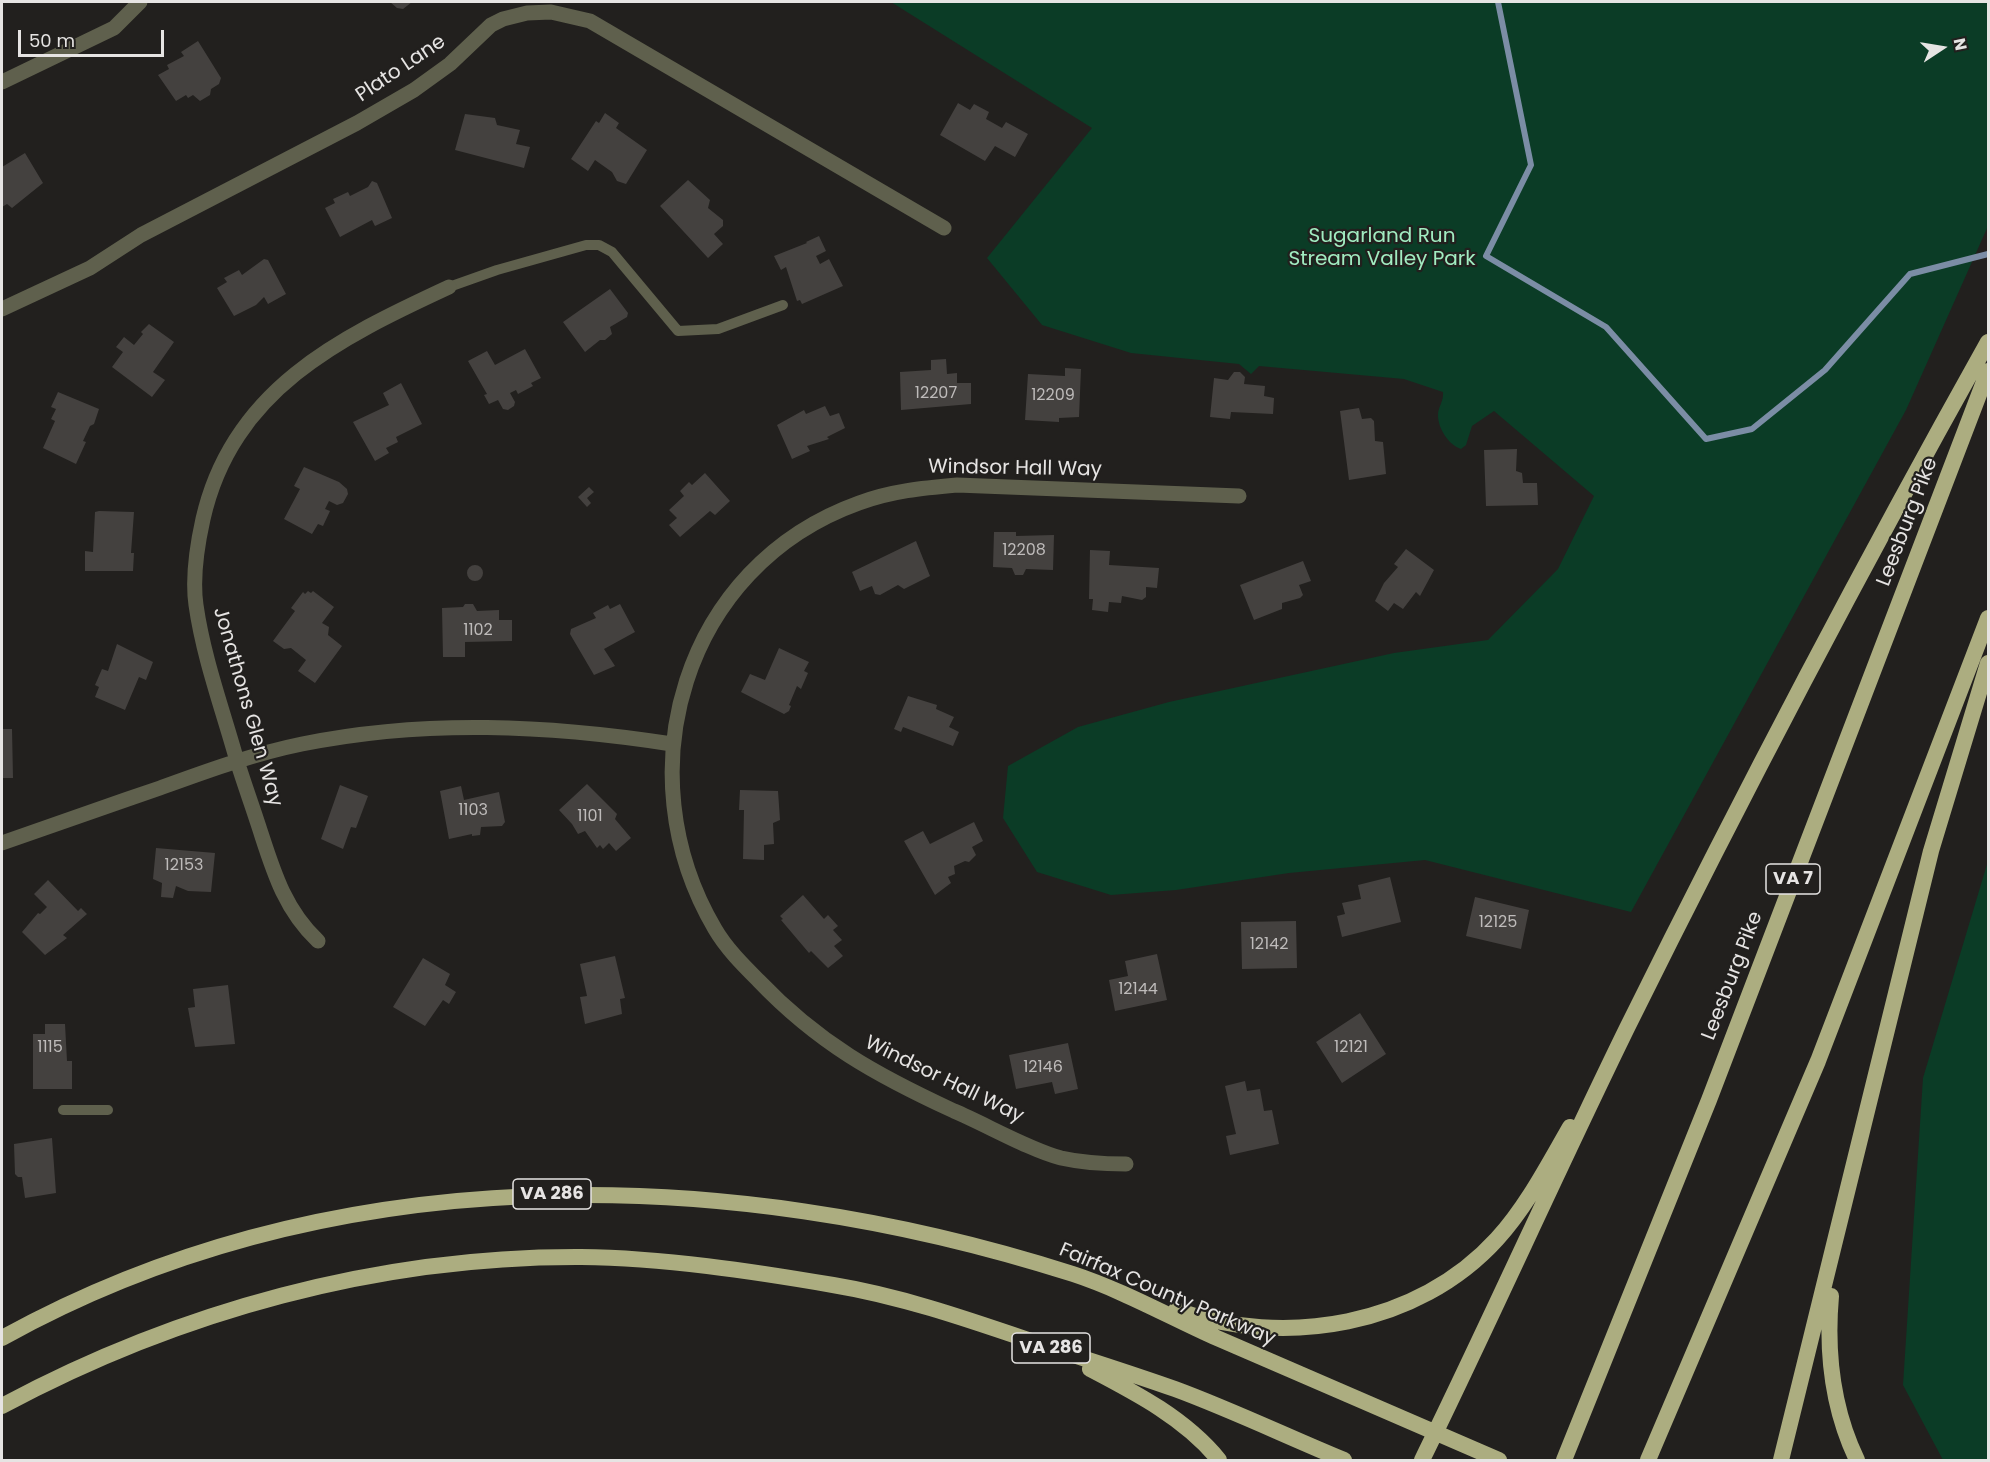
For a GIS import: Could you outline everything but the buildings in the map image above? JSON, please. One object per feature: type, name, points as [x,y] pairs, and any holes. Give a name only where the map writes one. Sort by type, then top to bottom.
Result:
[{"type":"highway","points":[[1422,1461],[1626,1031],[1782,722],[1889,520],[1989,342]]},
{"type":"highway","name":"Leesburg Pike","points":[[1564,1461],[1700,1122],[1989,370]]},
{"type":"highway","points":[[1648,1461],[1818,1061],[1989,618]]},
{"type":"highway","points":[[1781,1461],[1931,851],[1989,663]]},
{"type":"highway","points":[[1078,1275],[1189,1314],[1264,1326],[1290,1328],[1336,1324],[1372,1316],[1403,1305],[1453,1278],[1498,1238],[1520,1210],[1626,1031]]},
{"type":"highway","name":"Fairfax County Parkway","points":[[2,1338],[36,1319],[136,1274],[258,1235],[317,1220],[380,1210],[524,1195],[576,1193],[758,1204],[922,1232],[1078,1275],[1499,1461]]},
{"type":"highway","points":[[1836,1239],[1829,1354],[1840,1419],[1857,1461]]},
{"type":"highway","name":"VA 286","points":[[2,1406],[42,1384],[152,1335],[281,1295],[409,1270],[524,1258],[640,1261],[835,1285],[990,1327],[1178,1390],[1344,1461]]},
{"type":"highway","points":[[2,1331],[36,1319]]},
{"type":"highway","points":[[1050,1347],[1162,1411],[1191,1432],[1219,1461]]},
{"type":"street","points":[[2,82],[114,28],[140,2]]},
{"type":"street","name":"Plato Lane","points":[[2,309],[90,268],[141,235],[357,123],[414,90],[450,64],[490,25],[527,13],[551,12],[590,21],[944,228]]},
{"type":"street","name":"Jonathons Glen Way","points":[[318,941],[293,914],[279,889],[237,760],[203,644],[196,603],[199,537],[207,501],[221,465],[247,422],[288,377],[316,356],[401,309],[449,287]]},
{"type":"street","name":"Windsor Hall Way","points":[[1126,1164],[1093,1164],[1058,1157],[905,1088],[854,1061],[817,1035],[779,1002],[717,932],[699,899],[685,862],[675,824],[671,784],[672,744],[677,709],[701,645],[734,595],[766,560],[793,537],[857,503],[917,488],[957,485],[1239,496]]},
{"type":"street","points":[[2,843],[237,760],[301,744],[352,735],[427,727],[496,726],[672,744]]},
{"type":"lane","name":"Jonathons Glen Way","points":[[449,287],[497,270],[586,245],[599,245],[612,252],[678,331],[718,329],[783,305]]},
{"type":"lane","points":[[63,1110],[108,1110]]},
{"type":"green space","name":"Sugarland Run Stream Valley Park","points":[[891,2],[1988,2],[1988,226],[1906,410],[1631,912],[1425,860],[1289,873],[1176,890],[1111,895],[1037,872],[1003,818],[1008,766],[1078,727],[1169,702],[1394,653],[1488,640],[1558,569],[1594,496],[1494,411],[1472,426],[1466,445],[1461,449],[1452,444],[1445,436],[1438,420],[1443,392],[1404,379],[1259,366],[1251,374],[1239,364],[1131,353],[1042,325],[987,258],[1092,128]]},
{"type":"green space","points":[[1988,861],[1988,1460],[1943,1460],[1903,1385],[1923,1078]]},
{"type":"waterway","points":[[1498,2],[1531,165],[1486,256],[1606,327],[1706,439],[1752,429],[1825,370],[1910,274],[1988,254]]}]
